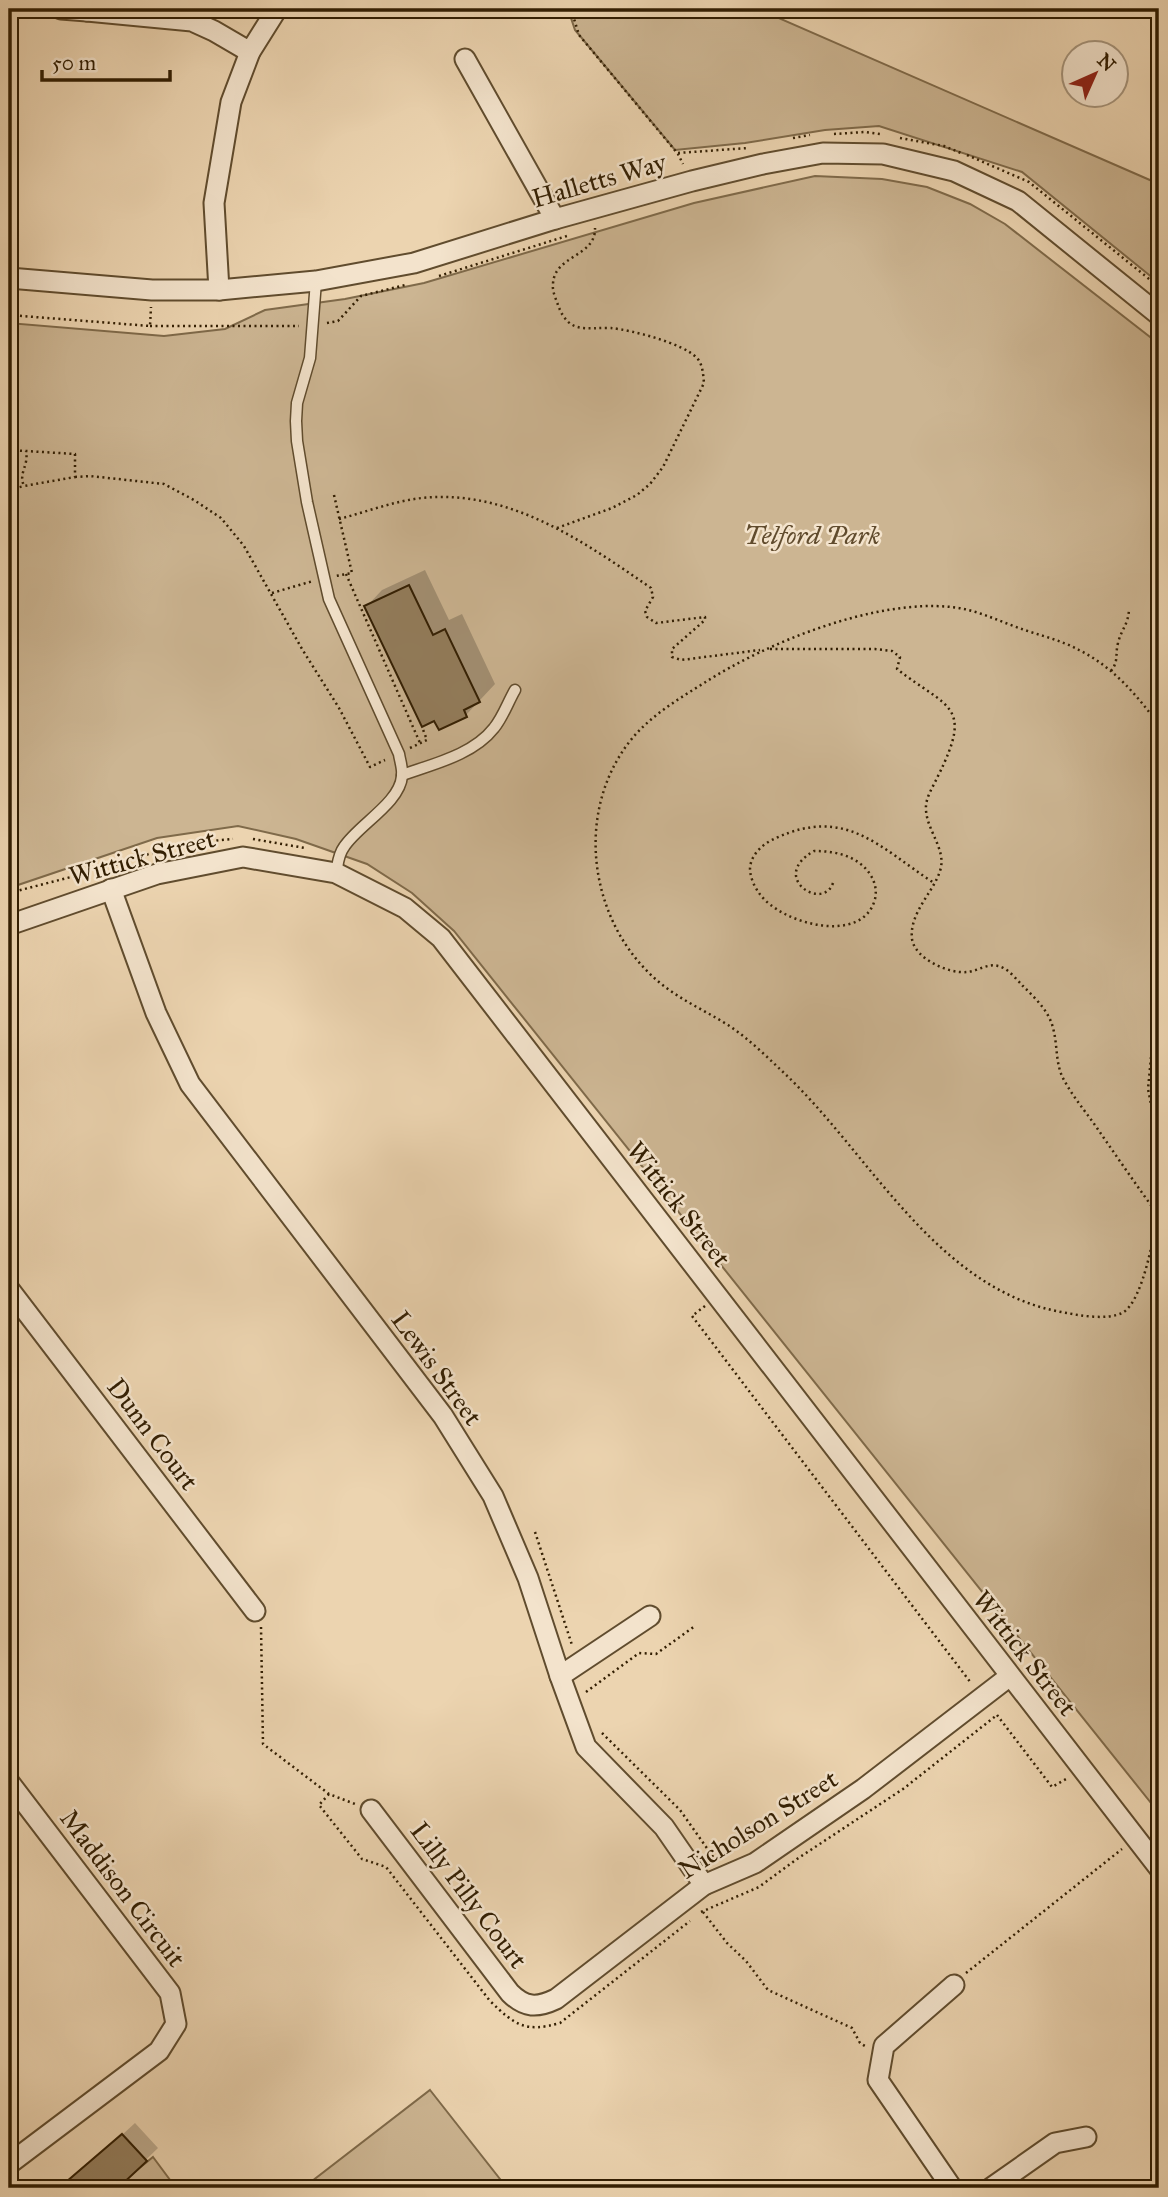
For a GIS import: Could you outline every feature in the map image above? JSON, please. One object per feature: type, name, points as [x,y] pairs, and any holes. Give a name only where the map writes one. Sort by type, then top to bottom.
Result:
[{"type":"street","points":[[61,9],[192,22],[214,31],[250,52]]},
{"type":"street","points":[[219,290],[214,203],[231,102],[250,52],[277,9]]},
{"type":"street","points":[[466,59],[555,219]]},
{"type":"street","name":"Halletts Way","points":[[9,278],[152,290],[219,290],[316,281],[414,263],[555,219],[763,164],[823,153],[883,154],[954,172],[1017,201],[1159,315]]},
{"type":"street","name":"Wittick Street","points":[[9,925],[157,874],[243,857],[336,873],[405,908],[441,938],[1159,1868]]},
{"type":"street","name":"Lewis Street","points":[[111,888],[156,1013],[190,1084],[443,1416],[493,1496],[528,1578],[559,1676],[586,1746],[664,1827],[699,1897]]},
{"type":"street","name":"Dunn Court","points":[[9,1289],[255,1611]]},
{"type":"street","points":[[559,1676],[650,1616]]},
{"type":"street","name":"Nicholson Street","points":[[529,2006],[542,2006],[555,1999],[727,1875],[755,1863],[863,1789],[1010,1676]]},
{"type":"street","name":"Maddison Circuit","points":[[9,1782],[170,1993],[176,2024],[159,2051],[9,2164]]},
{"type":"street","name":"Lilly Pilly Court","points":[[372,1810],[510,1993],[520,2003],[529,2006]]},
{"type":"street","points":[[952,2188],[878,2080],[884,2046],[954,1985]]},
{"type":"street","points":[[991,2188],[1055,2143],[1086,2137]]},
{"type":"lane","points":[[316,281],[310,358],[297,403],[296,421],[307,502],[329,599],[399,754],[402,775],[399,788],[391,799],[344,846],[336,873]]},
{"type":"lane","points":[[402,775],[461,753],[480,742],[495,727],[515,690]]},
{"type":"path","points":[[571,9],[579,34],[678,154],[692,181]]},
{"type":"path","points":[[556,527],[612,509],[650,484],[663,467],[704,383],[703,368],[697,358],[675,343],[612,328],[577,328],[569,324],[561,313],[552,285],[555,275],[572,256],[591,245],[596,238],[595,228]]},
{"type":"path","points":[[9,315],[150,326],[152,290]]},
{"type":"path","points":[[9,450],[75,454],[75,477]]},
{"type":"path","points":[[24,486],[22,471],[28,461],[26,451]]},
{"type":"path","points":[[9,490],[90,476],[164,484],[194,499],[221,518],[244,546],[370,766],[427,740],[422,727]]},
{"type":"path","points":[[339,519],[421,498],[451,497],[509,506],[556,527],[651,589],[653,597],[645,611],[651,622],[656,624],[705,617],[705,621],[673,649],[672,657],[681,660],[766,649],[875,649],[892,652],[900,657],[897,669],[940,699],[956,723],[954,740],[927,799],[926,813],[939,848],[942,865],[940,875],[913,925],[912,938],[918,952],[934,963],[965,972],[986,966],[998,966],[1017,979],[1038,1002],[1053,1028],[1062,1077],[1158,1215]]},
{"type":"path","points":[[346,574],[420,743]]},
{"type":"path","points":[[1159,724],[1141,700],[1111,671],[1076,648],[966,609],[939,606],[902,607],[865,615],[766,649],[723,670],[657,713],[629,742],[616,762],[603,792],[597,817],[596,874],[615,926],[634,957],[669,992],[729,1026],[776,1065],[829,1119],[885,1189],[929,1236],[972,1275],[1003,1293],[1042,1310],[1082,1316],[1117,1315],[1130,1306],[1139,1291],[1159,1202]]},
{"type":"path","points":[[1111,671],[1117,660],[1117,644],[1128,621],[1129,610]]},
{"type":"path","points":[[833,883],[831,890],[826,893],[817,895],[810,892],[802,887],[795,875],[799,862],[814,851],[841,853],[855,860],[868,871],[876,893],[873,905],[865,916],[857,922],[841,925],[801,923],[766,903],[756,889],[750,866],[755,855],[768,842],[800,828],[830,825],[868,838],[934,883]]},
{"type":"path","points":[[1159,1014],[1153,1037],[1148,1089],[1159,1145]]},
{"type":"path","points":[[718,1296],[692,1316],[983,1697]]},
{"type":"path","points":[[535,1532],[580,1663],[586,1692],[639,1653],[656,1654],[695,1626]]},
{"type":"path","points":[[255,1611],[262,1630],[263,1744],[329,1794],[372,1810]]},
{"type":"path","points":[[329,1794],[319,1805],[362,1859],[386,1867],[490,2001],[509,2019],[527,2028],[542,2028],[560,2023],[699,1897],[759,1887],[903,1789],[997,1715],[1052,1787],[1083,1770]]},
{"type":"path","points":[[596,1727],[680,1810],[727,1875]]},
{"type":"path","points":[[954,1985],[1136,1838]]},
{"type":"path","points":[[699,1897],[727,1943],[746,1961],[768,1990],[852,2028],[860,2043],[883,2054]]},
{"type":"green space","points":[[568,9],[763,9],[1159,184],[1159,283],[1022,172],[879,126],[825,130],[745,143],[675,150],[575,30]]},
{"type":"green space","name":"Telford Park","points":[[815,176],[882,179],[927,187],[970,204],[1005,224],[1159,344],[1159,1813],[454,931],[412,893],[367,864],[296,839],[238,826],[157,838],[9,888],[9,323],[164,336],[225,329],[265,310],[345,299],[424,283],[694,203]]},
{"type":"green space","points":[[430,2090],[507,2188],[303,2188]]},
{"type":"green space","points":[[153,2157],[176,2188],[115,2188]]},
{"type":"building","points":[[409,585],[433,635],[445,629],[480,702],[464,710],[467,717],[439,730],[434,721],[422,727],[364,606]]},
{"type":"building","points":[[122,2134],[147,2161],[118,2188],[59,2188]]}]
